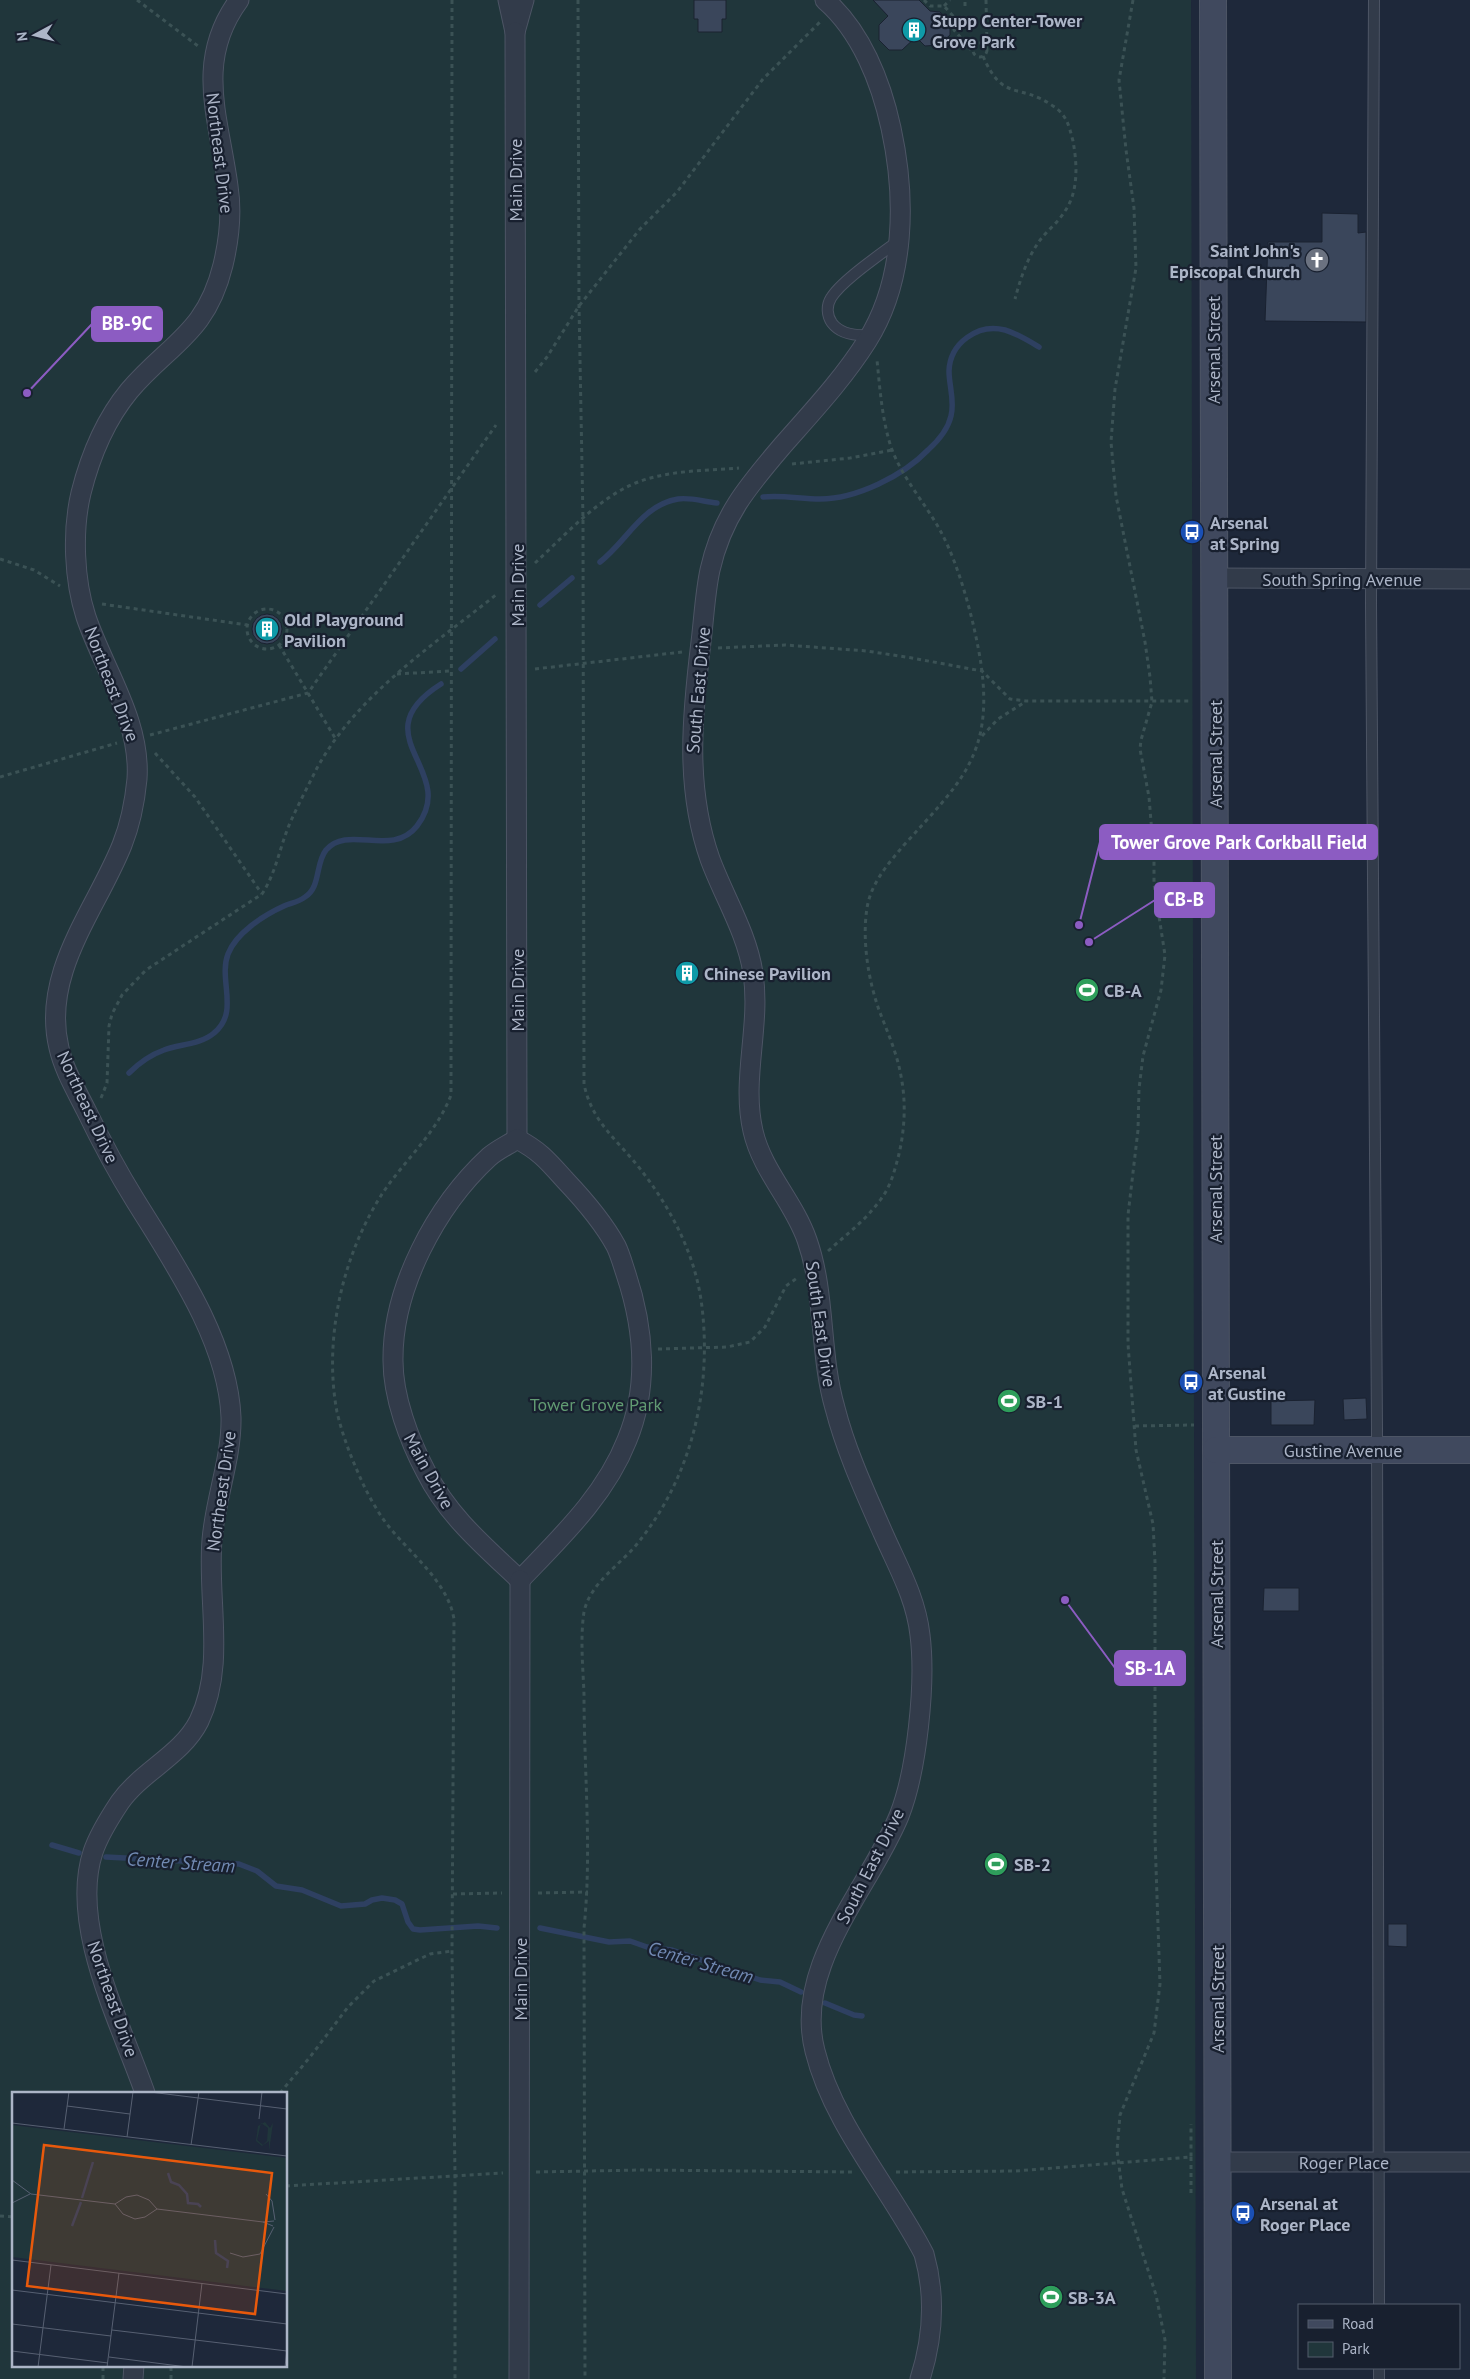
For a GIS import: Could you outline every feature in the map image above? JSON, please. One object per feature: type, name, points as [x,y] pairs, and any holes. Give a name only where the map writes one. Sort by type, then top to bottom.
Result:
[{"type":"main road","name":"Arsenal Street","points":[[1213,0],[1218,2379]]},
{"type":"main road","name":"Gustine Avenue","points":[[1216,1450],[1470,1450]]},
{"type":"street","name":"Northeast Drive","points":[[145,2092],[100,1972],[89,1928],[88,1870],[94,1848],[102,1831],[123,1797],[144,1775],[182,1744],[197,1724],[207,1699],[212,1674],[214,1644],[211,1547],[214,1517],[230,1437],[231,1414],[223,1366],[202,1317],[177,1266],[134,1198],[88,1114],[66,1068],[59,1048],[55,1005],[68,960],[122,845],[137,784],[138,760],[135,738],[84,613],[76,528],[81,495],[92,457],[113,413],[128,393],[199,323],[211,300],[223,265],[230,207],[212,86],[216,45],[230,12],[239,0]]},
{"type":"street","name":"Main Drive","points":[[508,0],[515,32],[517,1139],[490,1156],[457,1191],[431,1230],[409,1275],[398,1316],[393,1361],[403,1423],[426,1474],[454,1516],[520,1580],[519,2379]]},
{"type":"street","name":"Main Drive","points":[[515,32],[524,0]]},
{"type":"street","name":"South East Drive","points":[[824,0],[843,18],[855,35],[876,79],[887,112],[900,188],[899,240],[895,267],[882,309],[871,336],[828,394],[744,491],[729,516],[718,541],[710,572],[693,713],[693,780],[709,856],[744,938],[753,967],[756,997],[755,1022],[748,1088],[754,1135],[760,1153],[803,1229],[817,1280],[827,1370],[833,1403],[857,1473],[911,1593],[920,1634],[923,1685],[917,1734],[902,1808],[880,1855],[834,1937],[816,1984],[812,2001],[811,2032],[822,2072],[837,2107],[924,2254],[930,2276],[931,2328],[926,2360],[920,2379]]},
{"type":"street","name":"South Spring Avenue","points":[[1214,578],[1470,579]]},
{"type":"street","points":[[517,1139],[537,1150],[584,1199],[616,1246],[634,1299],[642,1349],[641,1393],[628,1440],[611,1472],[572,1526],[520,1580]]},
{"type":"street","name":"Roger Place","points":[[1217,2162],[1470,2162]]},
{"type":"street","points":[[133,2379],[134,2366]]},
{"type":"lane","points":[[1374,0],[1372,579],[1379,2304]]},
{"type":"lane","points":[[871,336],[858,336],[837,329],[829,318],[828,304],[837,290],[899,240]]},
{"type":"path","points":[[137,0],[191,43],[216,45]]},
{"type":"path","points":[[452,0],[451,1096],[436,1127],[422,1141],[384,1191],[366,1222],[345,1276],[333,1357],[337,1411],[355,1466],[369,1496],[388,1526],[439,1584],[452,1605],[454,1635],[452,1951],[456,2176],[455,2379]]},
{"type":"path","points":[[578,0],[583,519],[584,1084],[590,1108],[642,1170],[685,1242],[695,1272],[702,1306],[704,1348],[704,1362],[695,1429],[663,1508],[635,1546],[591,1594],[584,1613],[588,1892],[584,1928],[585,2379]]},
{"type":"path","points":[[924,0],[930,6],[944,6],[950,0]]},
{"type":"path","points":[[965,0],[965,6]]},
{"type":"path","points":[[983,56],[987,48],[986,0]]},
{"type":"path","points":[[1133,0],[1119,80],[1134,208],[1136,268],[1115,389],[1111,442],[1116,496],[1146,642],[1152,702],[1140,740],[1140,749],[1149,797],[1154,884],[1165,956],[1161,990],[1143,1056],[1139,1089],[1138,1130],[1128,1216],[1127,1324],[1136,1450],[1153,1524],[1155,1562],[1155,1838],[1160,1984],[1154,2033],[1120,2114],[1117,2127],[1118,2163],[1122,2189],[1156,2295],[1165,2340],[1164,2379]]},
{"type":"path","points":[[944,6],[953,16],[954,30],[978,57],[983,56]]},
{"type":"path","points":[[973,52],[974,45],[979,42],[985,44],[987,48]]},
{"type":"path","points":[[983,56],[995,80],[1003,87],[1045,100],[1057,108],[1068,121],[1074,145],[1076,168],[1073,196],[1066,210],[1038,242],[1015,299]]},
{"type":"path","points":[[871,336],[877,358],[881,407],[892,450],[905,475],[933,517],[953,560],[975,632],[982,672],[984,701],[980,738]]},
{"type":"path","points":[[88,1114],[100,1101],[105,1089],[109,1026],[112,1014],[122,995],[146,970],[262,894],[269,884],[290,822],[317,768],[336,738],[358,712],[396,674],[517,579],[583,519],[623,489],[654,478],[672,474],[850,458],[892,450]]},
{"type":"path","points":[[0,559],[34,570],[82,600],[247,625]]},
{"type":"path","points":[[270,609],[276,611],[284,618],[287,626],[285,639],[279,645],[268,649],[255,645],[248,634],[247,625],[257,611],[270,609]]},
{"type":"path","points":[[516,672],[700,650],[785,644],[827,647],[912,658],[982,672],[1010,698],[1026,701],[1190,701]]},
{"type":"path","points":[[279,645],[336,738]]},
{"type":"path","points":[[396,674],[451,672]]},
{"type":"path","points":[[642,1349],[727,1347],[750,1342],[765,1327],[786,1286],[868,1216],[883,1196],[895,1171],[902,1144],[904,1119],[901,1073],[878,1006],[867,958],[867,908],[872,890],[891,860],[960,780],[980,738],[998,718],[1026,701]]},
{"type":"path","points":[[0,778],[135,738],[159,757],[195,797],[262,894]]},
{"type":"path","points":[[1135,1426],[1194,1425]]},
{"type":"path","points":[[281,2092],[348,2008],[374,1981],[430,1954],[452,1951]]},
{"type":"path","points":[[1190,2124],[1191,2194]]},
{"type":"path","points":[[288,2186],[520,2172],[1016,2171],[1191,2157]]},
{"type":"path","points":[[103,2366],[103,2379]]},
{"type":"path","points":[[171,2366],[171,2379]]},
{"type":"green space","name":"Tower Grove Park","points":[[0,0],[1191,0],[1196,2379],[0,2379]]},
{"type":"building","points":[[694,0],[726,0],[726,19],[722,19],[722,32],[698,32],[698,19],[694,19]]},
{"type":"building","name":"Stupp Center-Tower Grove Park","points":[[873,0],[919,0],[930,11],[940,12],[950,21],[950,35],[939,45],[925,46],[916,37],[902,50],[889,50],[879,40],[879,25],[888,16]]},
{"type":"building","name":"Saint John's Episcopal Church","points":[[1322,213],[1358,214],[1358,233],[1366,232],[1366,322],[1265,321],[1268,242],[1322,242]]},
{"type":"building","name":"Old Playground Pavilion","points":[[267,614],[278,618],[282,629],[278,640],[267,644],[256,640],[252,629],[256,618]]},
{"type":"building","points":[[1366,1398],[1367,1419],[1344,1420],[1343,1399]]},
{"type":"building","points":[[1315,1400],[1314,1425],[1271,1425],[1271,1401]]},
{"type":"building","points":[[1264,1588],[1299,1588],[1299,1611],[1263,1611]]},
{"type":"building","points":[[1388,1924],[1407,1924],[1407,1947],[1388,1946]]},
{"type":"waterway","points":[[763,497],[834,498],[863,490],[892,477],[918,460],[939,439],[948,426],[952,405],[949,371],[951,361],[954,352],[967,337],[985,330],[1005,330],[1039,347]]},
{"type":"waterway","points":[[600,562],[654,508],[678,499],[693,499],[717,503]]},
{"type":"waterway","points":[[540,605],[572,578]]},
{"type":"waterway","points":[[461,669],[495,639]]},
{"type":"waterway","points":[[129,1073],[154,1054],[202,1040],[214,1033],[222,1025],[227,1006],[226,964],[232,946],[244,932],[268,914],[300,900],[310,893],[326,850],[335,843],[346,840],[395,840],[407,835],[417,826],[427,806],[427,787],[409,737],[409,720],[418,703],[441,684]]},
{"type":"waterway","name":"Center Stream","points":[[52,1845],[79,1853]]},
{"type":"waterway","name":"Center Stream","points":[[106,1857],[239,1864],[257,1871],[276,1886],[302,1890],[341,1906],[365,1904],[382,1898],[395,1900],[402,1904],[408,1922],[413,1929],[478,1926],[497,1928]]},
{"type":"waterway","name":"Center Stream","points":[[540,1928],[609,1942],[630,1941],[647,1947],[672,1950],[760,1980],[780,1982],[801,1992]]},
{"type":"waterway","name":"Center Stream","points":[[825,2003],[854,2015],[862,2016]]},
{"type":"place","name":"Stupp Center-Tower Grove Park","points":[[914,30]]},
{"type":"place","name":"Saint John's Episcopal Church","points":[[1317,260]]},
{"type":"place","name":"BB-9C","points":[[27,393]]},
{"type":"place","name":"Arsenal at Spring","points":[[1192,532]]},
{"type":"place","name":"Old Playground Pavilion","points":[[267,629]]},
{"type":"place","name":"Tower Grove Park Corkball Field","points":[[1079,925]]},
{"type":"place","name":"CB-B","points":[[1089,942]]},
{"type":"place","name":"Chinese Pavilion","points":[[687,973]]},
{"type":"place","name":"CB-A","points":[[1087,990]]},
{"type":"place","name":"Arsenal at Gustine","points":[[1191,1382]]},
{"type":"place","name":"SB-1","points":[[1009,1401]]},
{"type":"place","name":"SB-1A","points":[[1065,1600]]},
{"type":"place","name":"SB-2","points":[[996,1864]]},
{"type":"place","name":"Arsenal at Roger Place","points":[[1243,2213]]},
{"type":"place","name":"SB-3A","points":[[1051,2297]]}]
